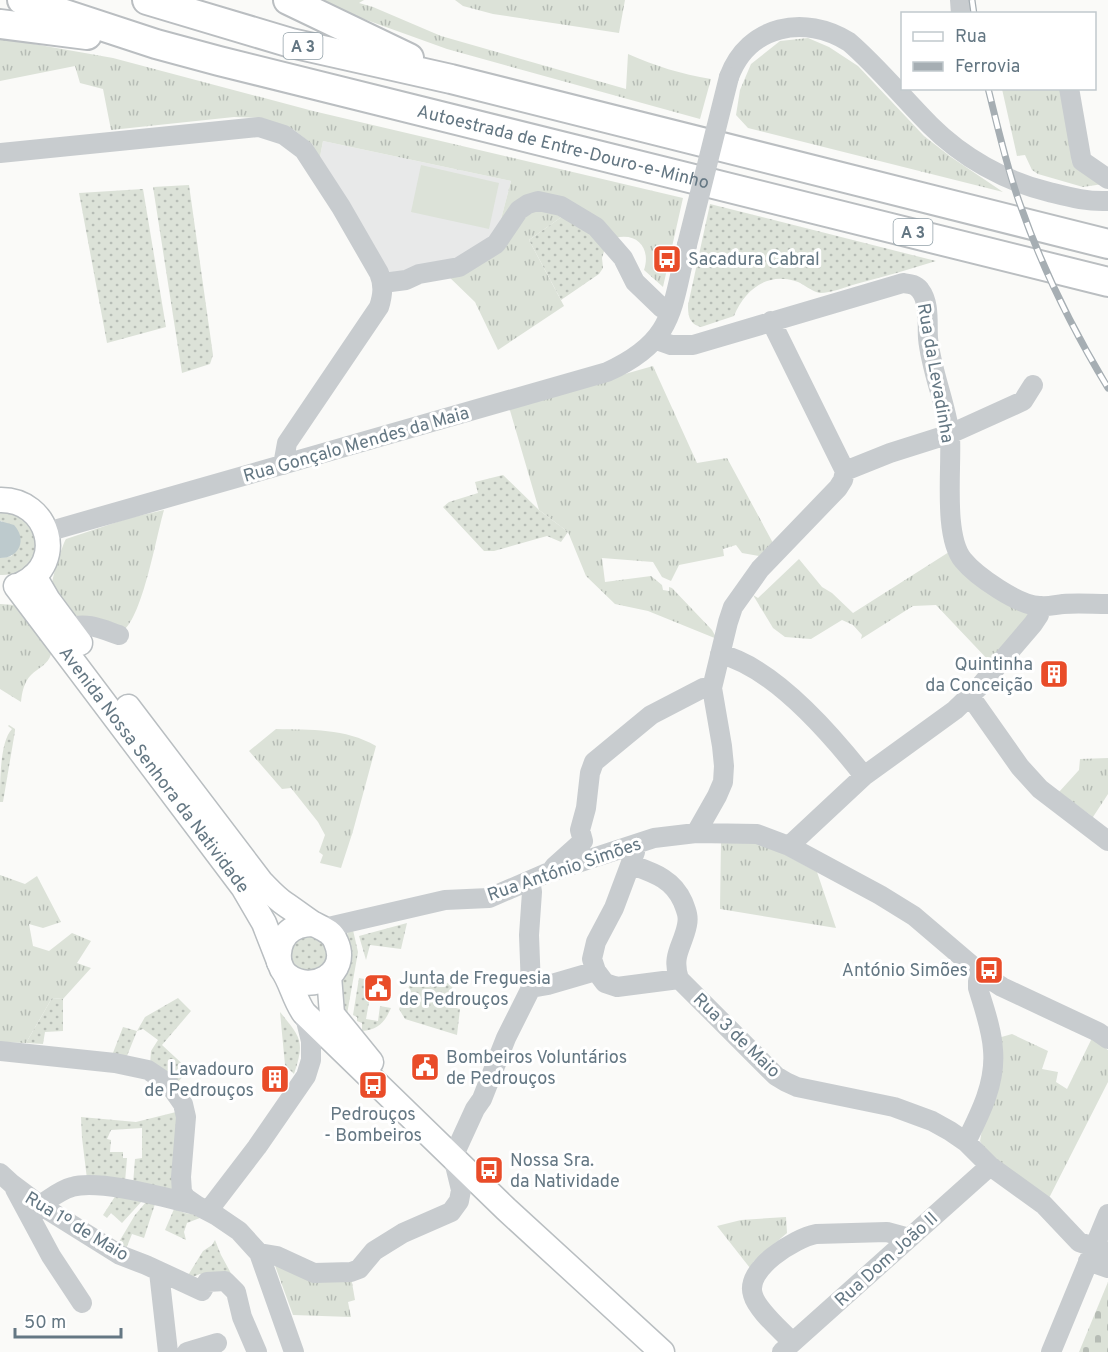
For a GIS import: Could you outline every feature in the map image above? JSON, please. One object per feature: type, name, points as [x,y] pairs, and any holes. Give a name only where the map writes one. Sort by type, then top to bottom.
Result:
[{"type":"highway","name":"Autoestrada de Entre-Douro-e-Minho","points":[[22,0],[156,44],[451,120],[749,191],[1108,282]]},
{"type":"highway","name":"Autoestrada de Entre-Douro-e-Minho","points":[[147,0],[291,43],[451,79],[1108,244]]},
{"type":"highway","points":[[288,0],[451,79]]},
{"type":"highway","points":[[0,24],[156,44]]},
{"type":"main road","points":[[0,500],[22,503],[33,510],[47,532],[48,544],[42,567],[17,583]]},
{"type":"main road","name":"Avenida Nossa Senhora da Natividade","points":[[17,583],[48,600],[261,882],[284,903],[319,926],[336,941],[338,960],[329,976],[332,1014],[427,1131]]},
{"type":"main road","name":"Avenida Nossa Senhora da Natividade","points":[[17,583],[243,887],[264,923],[295,1001],[304,1014],[506,1209],[662,1352]]},
{"type":"main road","points":[[319,926],[303,924],[294,927],[286,933],[280,942],[278,951],[283,968],[292,980],[308,984],[329,976]]},
{"type":"street","name":"Rua Gonçalo Mendes da Maia","points":[[47,532],[607,372],[641,354],[657,340],[669,320],[729,77],[738,58],[750,43],[784,28],[820,29],[837,34],[849,42],[931,127],[986,168],[1042,190],[1083,200],[1108,201]]},
{"type":"street","points":[[1069,90],[1081,157],[1083,161],[1108,179]]},
{"type":"street","points":[[0,153],[259,127],[290,138],[304,150],[341,207],[383,283],[379,307],[287,443],[283,465]]},
{"type":"street","points":[[383,283],[406,280],[419,274],[459,267],[496,244],[519,210],[538,201],[561,206],[597,227],[623,258],[634,282],[662,308],[671,310]]},
{"type":"street","name":"Rua da Levadinha","points":[[771,321],[903,283],[914,285],[921,292],[929,321],[928,338],[950,434],[952,523],[957,550],[968,565],[1000,589],[1027,603],[1040,606],[1108,604]]},
{"type":"street","points":[[657,340],[671,345],[693,345],[771,321],[845,471],[838,488],[760,569],[741,594],[728,622],[712,688],[722,746],[723,782],[696,833]]},
{"type":"street","points":[[845,471],[890,453],[950,434],[1023,400],[1033,385]]},
{"type":"street","points":[[789,846],[864,776],[941,721],[970,696],[1033,624],[1039,615],[1040,606]]},
{"type":"street","points":[[70,628],[89,626],[119,635]]},
{"type":"street","points":[[720,654],[744,662],[759,671],[819,725],[864,776]]},
{"type":"street","points":[[547,873],[583,841],[580,830],[594,762],[651,715],[703,688],[712,688]]},
{"type":"street","points":[[970,696],[1020,767],[1040,789],[1108,841]]},
{"type":"street","name":"Rua António Simões","points":[[319,926],[445,900],[489,898],[547,873],[654,838],[696,833],[757,834],[789,846],[880,895],[924,924],[982,974],[1002,987],[1098,1032],[1108,1039]]},
{"type":"street","points":[[635,845],[632,865],[615,908],[596,942],[592,959],[596,971],[605,983],[617,987],[679,979]]},
{"type":"street","name":"Rua 3 de Maio","points":[[632,865],[662,876],[680,895],[688,914],[688,923],[675,961],[679,979],[776,1076],[797,1087],[894,1107],[932,1121],[950,1131],[966,1142],[990,1166],[1044,1205],[1079,1242],[1096,1253],[1108,1268]]},
{"type":"street","points":[[259,1253],[277,1256],[314,1273],[339,1273],[359,1269],[374,1251],[403,1233],[451,1212],[459,1201],[461,1190],[453,1157],[482,1099],[506,1038],[531,988],[529,935],[532,892],[527,883]]},
{"type":"street","points":[[531,988],[548,986],[596,971]]},
{"type":"street","points":[[966,1142],[978,1120],[992,1080],[993,1050],[978,987],[982,974]]},
{"type":"street","points":[[202,1208],[257,1147],[306,1076],[311,1041],[304,1014]]},
{"type":"street","points":[[0,1051],[115,1063],[148,1070],[160,1077],[176,1092],[183,1104],[186,1117],[180,1185],[186,1198],[238,1231],[259,1253],[294,1352]]},
{"type":"street","name":"Rua Dom João II","points":[[787,1347],[990,1166]]},
{"type":"street","points":[[6,1179],[51,1256],[82,1303]]},
{"type":"street","name":"Rua 1º de Maio","points":[[6,1179],[39,1205],[120,1255],[202,1291],[207,1282],[225,1281],[236,1292],[242,1317],[253,1343]]},
{"type":"street","points":[[39,1205],[72,1186],[85,1185],[115,1188],[202,1208]]},
{"type":"street","points":[[1051,1352],[1096,1253],[1108,1214]]},
{"type":"street","points":[[787,1347],[753,1296],[751,1287],[754,1279],[767,1262],[805,1236],[816,1234],[887,1232],[909,1238]]},
{"type":"street","points":[[159,1272],[168,1352]]},
{"type":"street","points":[[187,1352],[217,1343]]},
{"type":"shaded area","points":[[323,141],[511,181],[495,242],[465,261],[390,273],[319,162]]},
{"type":"shaded area","points":[[0,521],[14,525],[21,542],[17,551],[12,555],[0,558]]},
{"type":"green space","points":[[319,0],[364,0],[359,3],[441,36],[626,89],[628,54],[668,69],[711,79],[700,119],[447,49]]},
{"type":"green space","points":[[455,0],[625,0],[619,33],[493,14],[463,6]]},
{"type":"green space","points":[[0,38],[113,58],[313,111],[683,198],[663,287],[644,270],[646,255],[641,244],[636,240],[615,238],[545,198],[495,242],[511,181],[323,141],[319,162],[313,145],[294,130],[262,118],[234,117],[111,130],[103,89],[80,83],[75,66],[0,81]]},
{"type":"green space","points":[[808,38],[829,47],[858,66],[924,136],[1003,192],[748,128],[736,115],[740,90],[751,64],[780,41]]},
{"type":"green space","points":[[1002,90],[1060,90],[1066,109],[1072,163],[1103,184],[1083,187],[1038,174],[1032,170],[1025,155],[1017,156]]},
{"type":"green space","points":[[421,165],[499,183],[489,229],[411,212]]},
{"type":"green space","points":[[189,185],[213,355],[210,364],[182,373],[153,187]]},
{"type":"green space","points":[[143,189],[166,327],[107,343],[79,193]]},
{"type":"green space","points":[[710,204],[936,261],[824,293],[817,292],[798,282],[775,279],[757,286],[750,292],[734,316],[701,327],[697,326],[689,316],[688,305]]},
{"type":"green space","points":[[530,208],[567,213],[529,240],[564,306],[498,350],[475,302],[446,274]]},
{"type":"green space","points":[[567,213],[605,248],[602,258],[603,268],[599,274],[561,300],[529,240]]},
{"type":"green space","points":[[653,366],[697,463],[727,458],[773,543],[759,556],[742,553],[736,545],[723,549],[724,556],[679,565],[671,581],[662,577],[653,562],[602,558],[605,582],[651,576],[662,585],[663,590],[669,591],[669,587],[672,588],[712,630],[717,639],[648,611],[615,604],[586,576],[568,532],[539,510],[509,407]]},
{"type":"green space","points":[[503,475],[539,510],[568,532],[561,542],[547,536],[494,551],[484,551],[443,507],[449,502],[478,493],[475,482]]},
{"type":"green space","points":[[164,510],[143,593],[137,609],[123,631],[74,615],[66,607],[52,584],[66,539],[129,518]]},
{"type":"green space","points":[[0,511],[14,512],[25,519],[33,528],[36,550],[32,560],[24,568],[14,573],[0,575],[0,558],[12,556],[2,521],[0,521]]},
{"type":"green space","points":[[949,552],[1028,611],[1031,617],[991,663],[936,605],[913,606],[861,639],[862,635],[853,625],[842,620],[811,639],[785,637],[773,628],[753,595],[758,598],[799,559],[822,587],[832,593],[853,613]]},
{"type":"green space","points":[[0,604],[15,605],[50,648],[51,654],[48,661],[27,681],[21,702],[0,689]]},
{"type":"green space","points":[[9,725],[15,731],[3,802],[0,802],[3,752],[12,729]]},
{"type":"green space","points":[[276,729],[340,733],[376,746],[341,868],[320,863],[323,855],[319,852],[325,835],[318,822],[291,788],[282,789],[249,751]]},
{"type":"green space","points":[[1108,758],[1108,794],[1093,817],[1059,792],[1079,770],[1080,759]]},
{"type":"green space","points":[[721,840],[764,843],[817,872],[836,928],[720,909]]},
{"type":"green space","points":[[0,875],[25,884],[37,876],[61,922],[43,928],[29,924],[33,946],[49,951],[72,933],[91,941],[77,963],[91,968],[63,999],[52,998],[26,1043],[0,1042]]},
{"type":"green space","points":[[407,923],[401,949],[370,945],[366,960],[359,936]]},
{"type":"green space","points":[[353,930],[358,952],[346,1020],[338,990],[349,948],[347,931]]},
{"type":"green space","points":[[299,934],[319,936],[328,952],[321,966],[307,973],[291,964],[289,944]]},
{"type":"green space","points":[[359,978],[370,980],[366,1000],[369,1002],[366,1019],[378,1021],[380,1006],[391,1008],[380,1024],[362,1031],[362,1023],[357,1021],[357,1017],[353,1015]]},
{"type":"green space","points":[[413,978],[453,984],[448,1006],[460,1009],[457,1035],[405,1019],[399,1009]]},
{"type":"green space","points":[[52,998],[63,999],[63,1031],[45,1032],[43,1044],[26,1043]]},
{"type":"green space","points":[[178,998],[191,1011],[162,1045],[189,1070],[176,1084],[150,1065],[151,1051],[158,1040],[143,1029],[137,1031],[145,1017]]},
{"type":"green space","points":[[280,1012],[299,1040],[299,1054],[294,1074],[285,1065]]},
{"type":"green space","points":[[123,1027],[137,1031],[125,1061],[111,1058]]},
{"type":"green space","points":[[1012,1034],[1048,1051],[1042,1069],[1058,1072],[1056,1082],[1067,1089],[1092,1038],[1108,1050],[1108,1082],[1048,1200],[985,1150],[980,1141],[998,1038]]},
{"type":"green space","points":[[180,1111],[174,1192],[133,1184],[135,1159],[142,1158],[142,1128],[111,1130],[107,1139],[111,1140],[110,1152],[123,1152],[123,1158],[127,1158],[125,1182],[87,1179],[81,1117],[136,1122]]},
{"type":"green space","points":[[116,1195],[142,1201],[122,1223],[111,1213],[107,1218],[103,1215]]},
{"type":"green space","points":[[146,1202],[155,1204],[144,1238],[132,1234],[126,1249],[116,1247],[135,1215]]},
{"type":"green space","points":[[174,1209],[205,1216],[187,1223],[184,1232],[186,1240],[165,1230]]},
{"type":"green space","points":[[786,1217],[787,1233],[754,1261],[750,1268],[717,1226],[741,1220]]},
{"type":"green space","points":[[215,1240],[233,1277],[200,1274],[187,1277],[203,1251]]},
{"type":"green space","points":[[273,1260],[351,1277],[355,1300],[348,1302],[351,1317],[293,1315]]},
{"type":"green space","points":[[1108,1282],[1108,1352],[1079,1352]]},
{"type":"railway","points":[[972,0],[974,12]]},
{"type":"railway","points":[[988,90],[1011,178],[1039,254],[1083,344],[1108,388]]},
{"type":"place","name":"Sacadura Cabral","points":[[667,259]]},
{"type":"place","name":"Quintinha da Conceição","points":[[1054,674]]},
{"type":"place","name":"António Simões","points":[[989,970]]},
{"type":"place","name":"Junta de Freguesia de Pedrouços","points":[[378,988]]},
{"type":"place","name":"Bombeiros Voluntários de Pedrouços","points":[[425,1067]]},
{"type":"place","name":"Lavadouro de Pedrouços","points":[[275,1079]]},
{"type":"place","name":"Pedrouços - Bombeiros","points":[[373,1085]]},
{"type":"place","name":"Nossa Sra. da Natividade","points":[[489,1170]]}]
